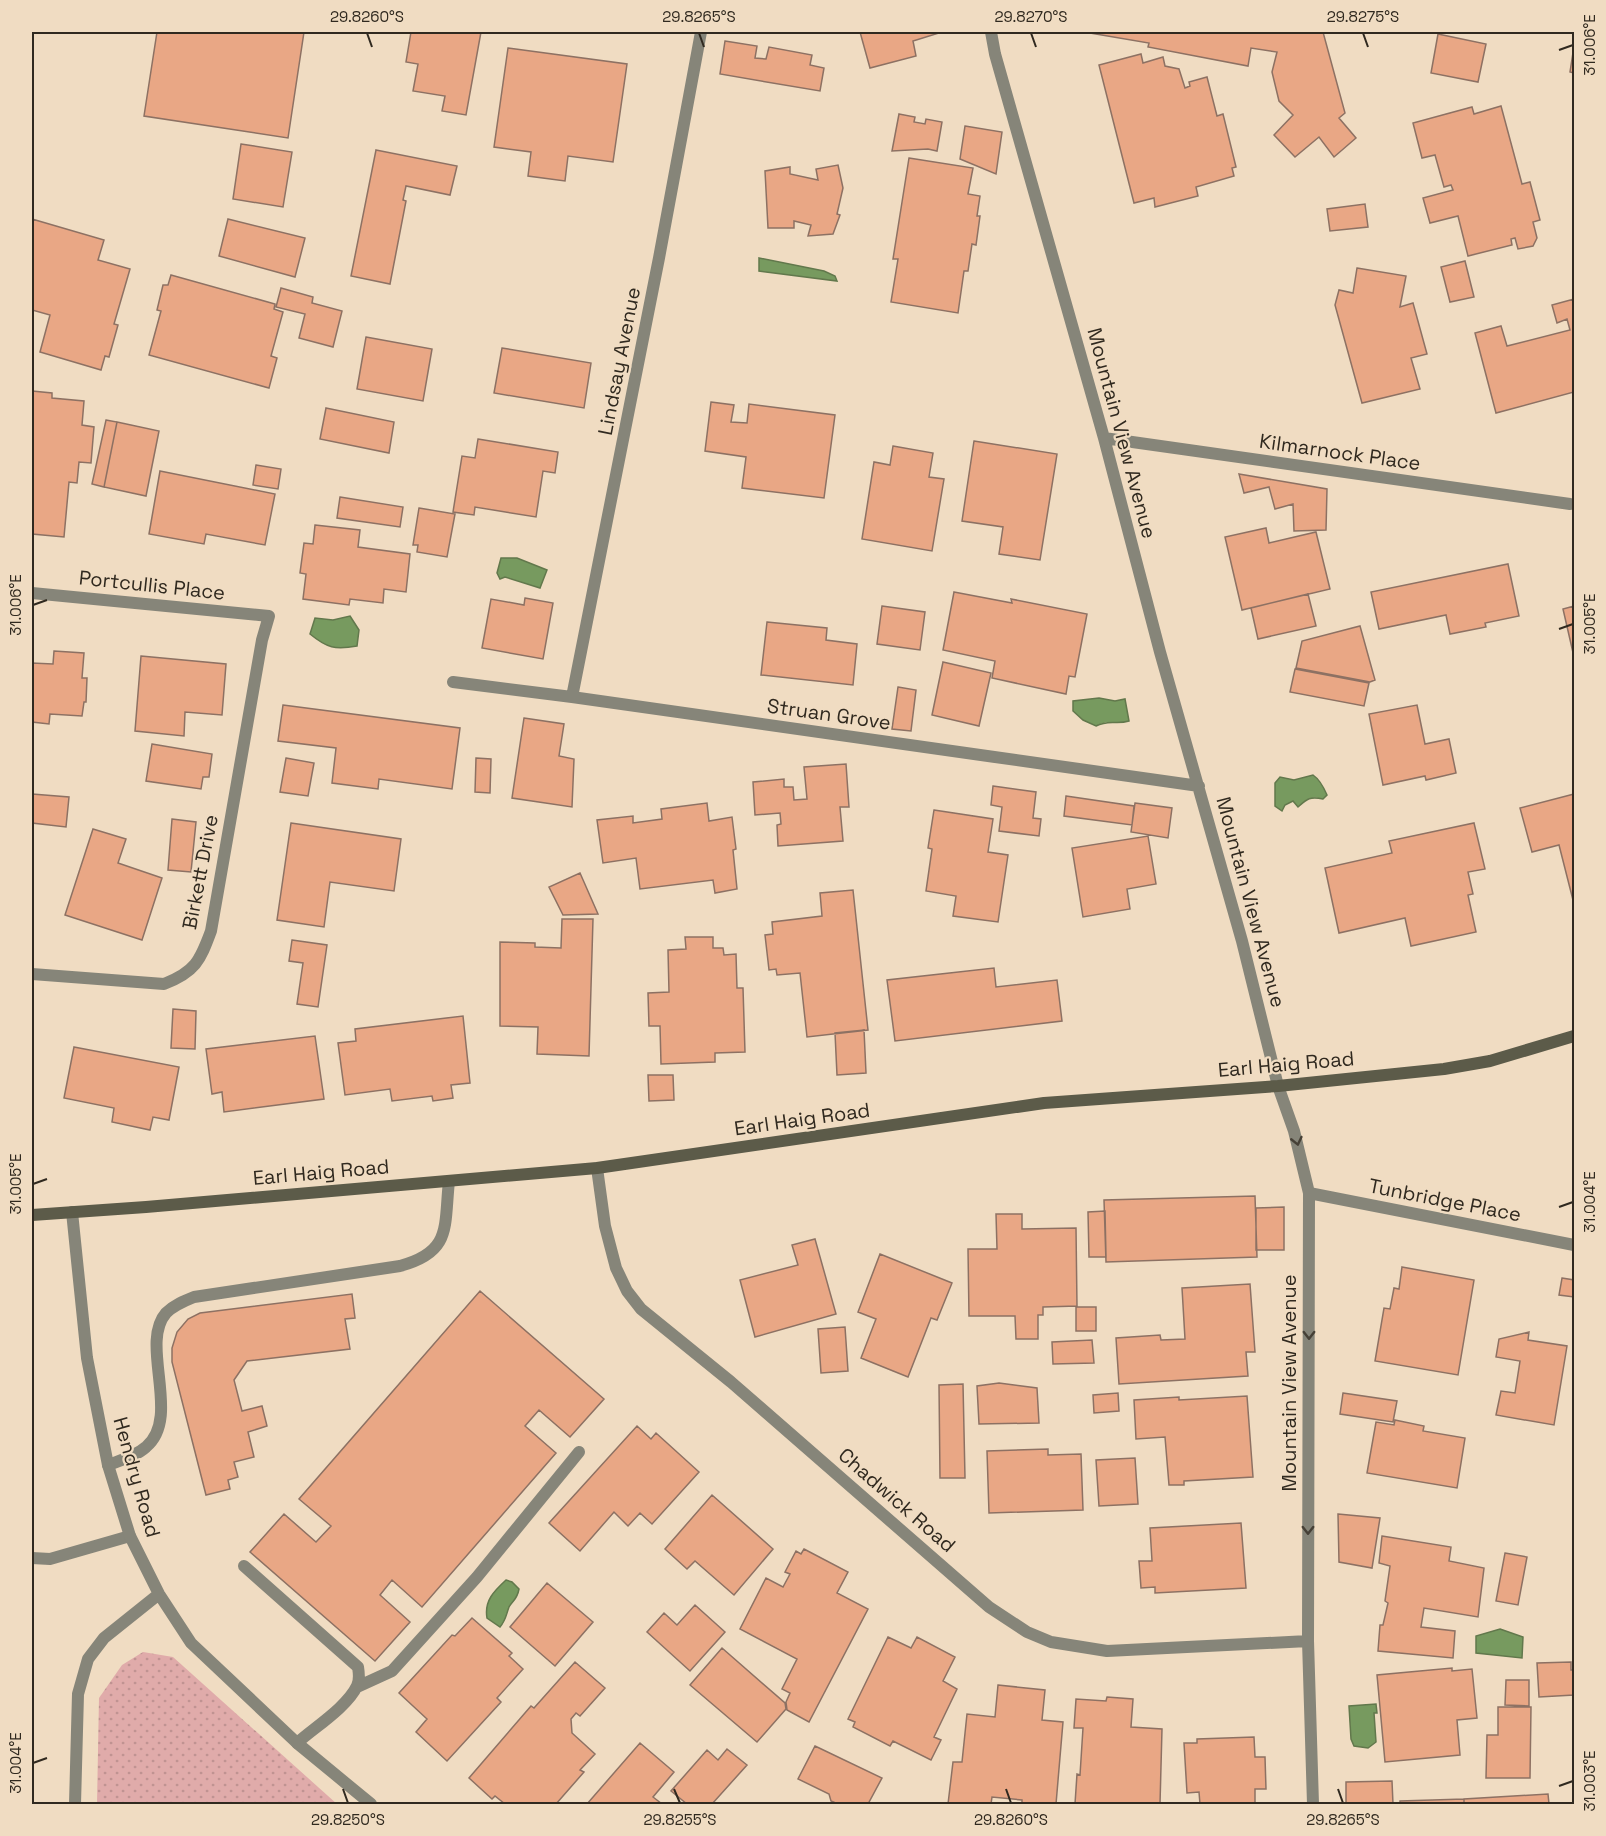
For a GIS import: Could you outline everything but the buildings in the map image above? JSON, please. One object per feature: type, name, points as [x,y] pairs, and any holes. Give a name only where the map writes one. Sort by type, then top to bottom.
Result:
[{"type":"street","name":"Lindsay Avenue","points":[[572,697],[659,258],[701,32]]},
{"type":"street","name":"Mountain View Avenue","points":[[991,32],[995,54],[1104,438],[1160,652],[1242,941],[1278,1086],[1294,1131],[1309,1193],[1308,1641],[1313,1804]]},
{"type":"street","name":"Kilmarnock Place","points":[[1104,438],[1570,504]]},
{"type":"street","name":"Portcullis Place","points":[[32,593],[269,616]]},
{"type":"street","name":"Birkett Drive","points":[[32,974],[164,984],[179,978],[196,966],[211,931],[262,640],[269,616]]},
{"type":"street","name":"Struan Grove","points":[[453,682],[1199,786]]},
{"type":"street","name":"Earl Haig Road","points":[[32,1215],[597,1168],[1044,1103],[1278,1086],[1444,1068],[1490,1061],[1575,1036]]},
{"type":"street","name":"Chadwick Road","points":[[597,1168],[605,1226],[616,1268],[627,1292],[640,1309],[731,1382],[989,1607],[1027,1632],[1051,1642],[1107,1651],[1308,1641]]},
{"type":"street","points":[[108,1465],[147,1446],[155,1435],[160,1418],[157,1340],[165,1315],[176,1305],[194,1297],[416,1262],[432,1253],[443,1237],[449,1181]]},
{"type":"street","name":"Tunbridge Place","points":[[1309,1193],[1575,1245]]},
{"type":"street","name":"Hendry Road","points":[[72,1212],[87,1358],[108,1465],[130,1536],[159,1594],[191,1643],[297,1743],[371,1804]]},
{"type":"street","points":[[297,1743],[341,1706],[357,1687],[392,1671],[477,1577],[579,1452]]},
{"type":"street","points":[[32,1558],[50,1559],[130,1536]]},
{"type":"street","points":[[244,1566],[358,1667],[357,1687]]},
{"type":"street","points":[[75,1804],[78,1694],[88,1659],[104,1638],[159,1594]]},
{"type":"shaded area","points":[[759,258],[824,271],[835,276],[837,281],[759,271]]},
{"type":"shaded area","points":[[501,558],[517,558],[547,570],[540,588],[505,577],[500,579],[497,573]]},
{"type":"shaded area","points":[[350,616],[359,630],[357,646],[332,647],[310,634],[315,618],[333,620]]},
{"type":"shaded area","points":[[1099,698],[1115,701],[1125,699],[1129,721],[1096,726],[1083,720],[1073,711],[1073,701]]},
{"type":"shaded area","points":[[1313,775],[1327,795],[1323,799],[1309,799],[1298,807],[1293,801],[1285,805],[1282,811],[1275,806],[1275,783],[1280,777],[1294,780]]},
{"type":"shaded area","points":[[506,1580],[519,1589],[500,1627],[487,1618],[486,1612],[494,1592]]},
{"type":"shaded area","points":[[1500,1629],[1523,1637],[1522,1658],[1476,1653],[1476,1636]]},
{"type":"shaded area","points":[[143,1652],[173,1657],[337,1804],[97,1804],[99,1698],[122,1665]]},
{"type":"shaded area","points":[[1376,1704],[1377,1713],[1374,1713],[1376,1742],[1368,1748],[1354,1746],[1351,1739],[1349,1706]]}]
